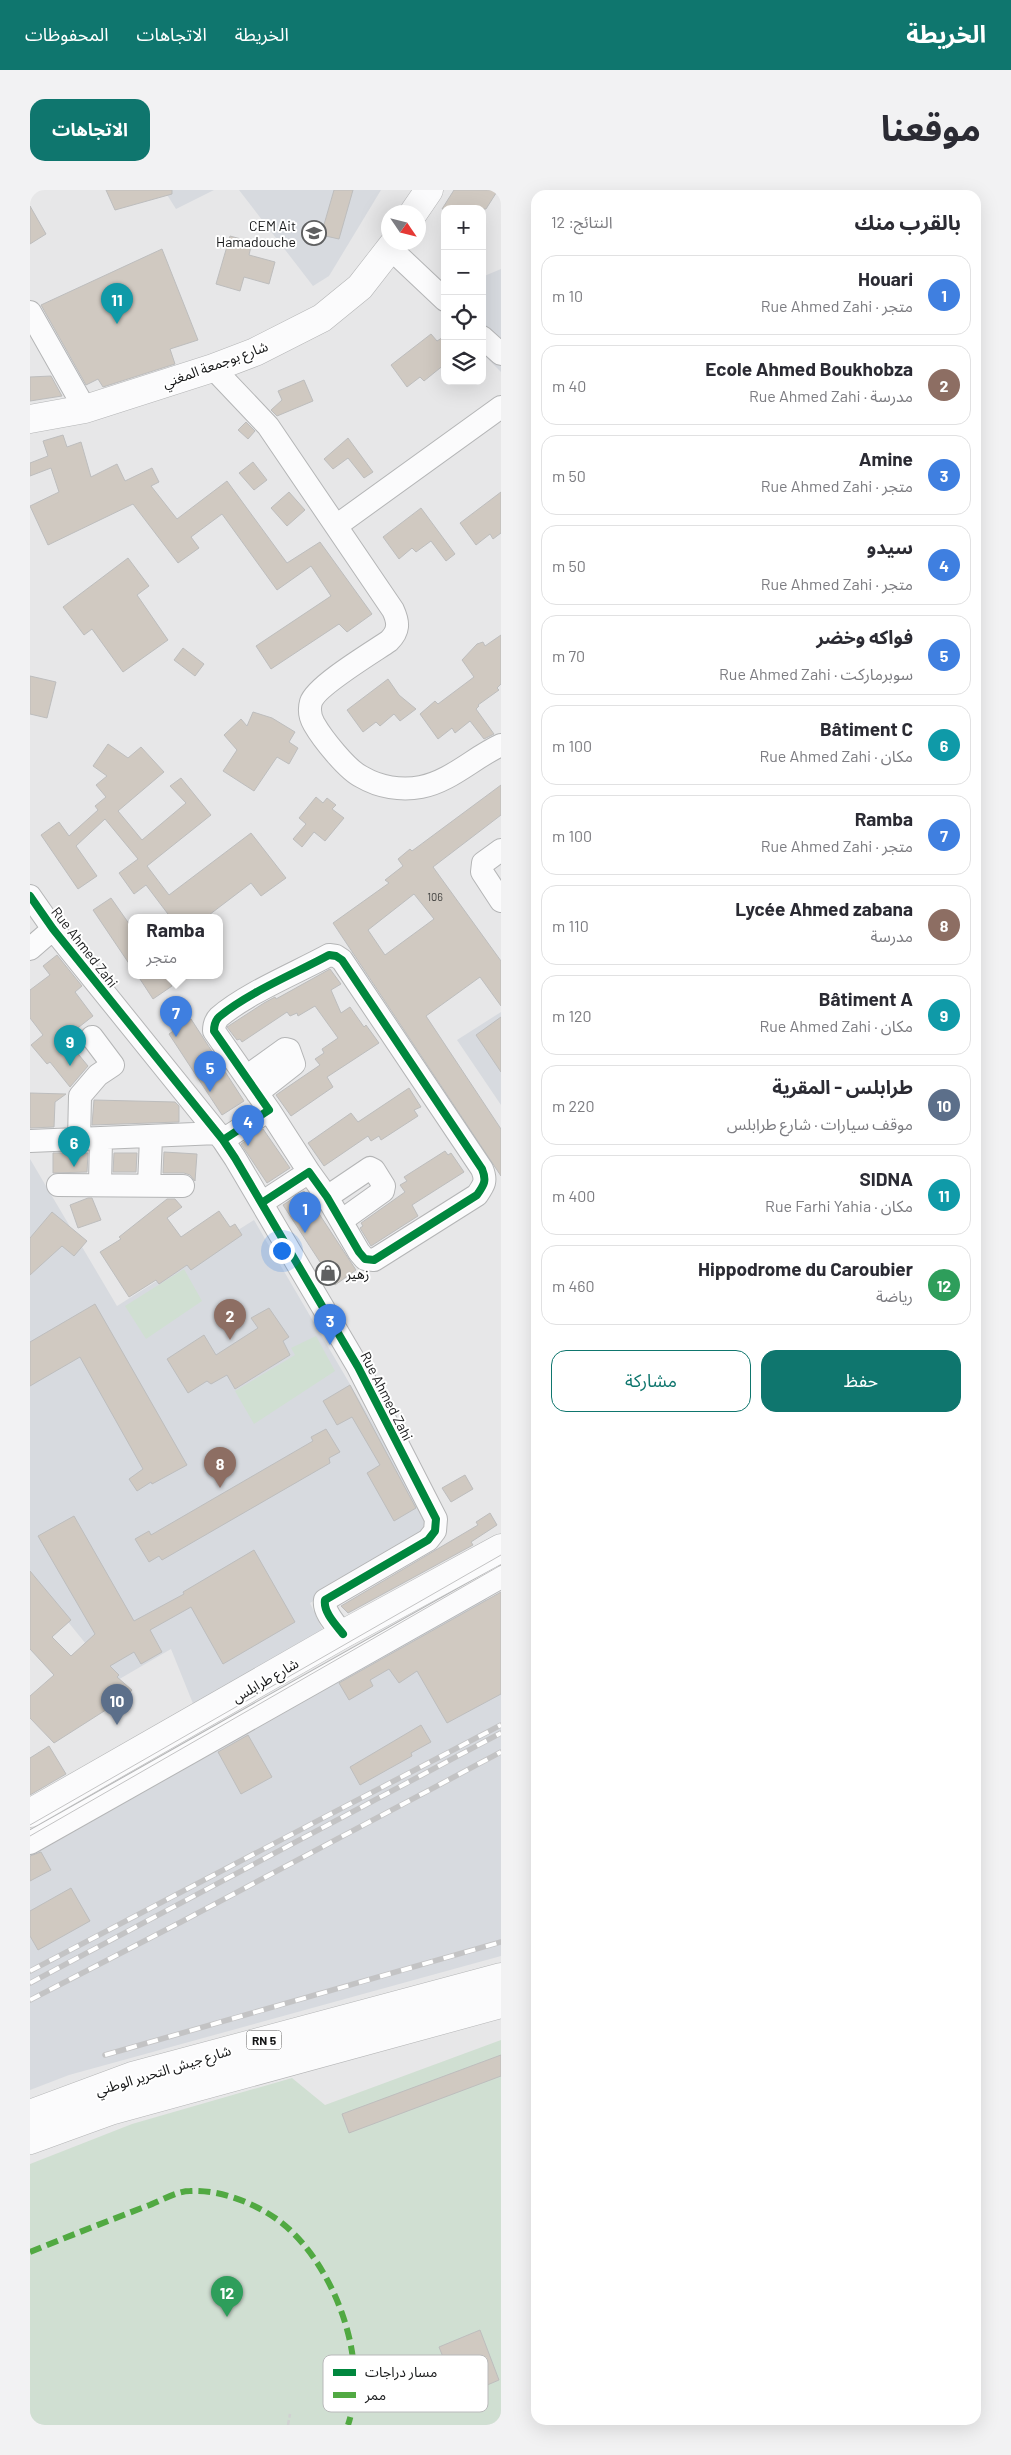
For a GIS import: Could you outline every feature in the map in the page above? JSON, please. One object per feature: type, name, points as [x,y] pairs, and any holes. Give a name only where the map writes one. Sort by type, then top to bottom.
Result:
[{"type":"main road","points":[[419,205],[429,190]]},
{"type":"main road","name":"شارع بوجمعة المغني","points":[[30,419],[84,409],[213,368],[255,352],[322,318],[360,287],[390,250]]},
{"type":"main road","name":"شارع طرابلس","points":[[30,1813],[342,1634],[501,1548]]},
{"type":"main road","name":"شارع جيش التحرير الوطني","points":[[30,2114],[132,2076],[501,1977]]},
{"type":"main road","name":"شارع جيش التحرير الوطني","points":[[30,2140],[110,2111],[501,2004]]},
{"type":"street","points":[[397,250],[441,296]]},
{"type":"street","points":[[30,312],[84,409]]},
{"type":"street","points":[[485,340],[501,354]]},
{"type":"street","points":[[213,368],[268,426],[398,620],[398,628],[389,641],[321,688],[312,699],[310,709],[313,723],[348,766],[360,776],[379,785],[397,788],[419,788],[441,781],[501,745]]},
{"type":"street","points":[[336,526],[501,407]]},
{"type":"street","points":[[501,850],[483,863],[482,872],[501,901]]},
{"type":"street","name":"Rue Ahmed Zahi","points":[[30,896],[53,928],[221,1136],[263,1202],[358,1367],[436,1519],[435,1531],[428,1540],[325,1600],[324,1606],[342,1634]]},
{"type":"street","points":[[30,949],[53,928]]},
{"type":"street","points":[[329,955],[336,956],[342,960],[486,1178],[484,1186],[477,1194],[374,1260],[365,1259],[327,1197],[309,1172],[214,1031],[214,1023],[219,1017],[255,994],[329,955]]},
{"type":"street","points":[[78,1140],[80,1096],[98,1075],[114,1065],[92,1037]]},
{"type":"street","points":[[30,1141],[221,1136],[257,1093]]},
{"type":"street","points":[[149,1185],[151,1138]]},
{"type":"street","points":[[100,1185],[102,1139]]},
{"type":"street","points":[[327,1197],[370,1168],[374,1170],[384,1186],[383,1191],[341,1221]]},
{"type":"street","points":[[263,1202],[309,1172]]},
{"type":"street","points":[[58,1185],[183,1186]]},
{"type":"street","points":[[30,1843],[501,1576]]},
{"type":"path","points":[[288,2425],[290,2414]]},
{"type":"shaded area","points":[[164,190],[214,190],[176,209]]},
{"type":"shaded area","name":"CEM Ait Hamadouche","points":[[239,190],[381,190],[329,276],[313,286]]},
{"type":"shaded area","points":[[501,269],[501,372],[486,357],[486,275]]},
{"type":"shaded area","points":[[501,1012],[501,1105],[457,1040]]},
{"type":"shaded area","points":[[30,1159],[117,1306],[254,1220],[427,1516],[420,1535],[310,1603],[325,1635],[194,1706],[171,1649],[116,1681],[30,1575]]},
{"type":"shaded area","points":[[484,1595],[501,1626],[501,1956],[69,2075],[30,2090],[30,1853]]},
{"type":"green space","points":[[184,1269],[202,1301],[146,1339],[125,1306]]},
{"type":"green space","points":[[316,1336],[335,1371],[254,1424],[235,1391],[295,1355],[291,1348]]},
{"type":"green space","points":[[501,2040],[501,2425],[30,2425],[30,2164],[132,2124],[292,2078],[325,2105]]},
{"type":"building","points":[[106,190],[172,190],[172,194],[115,210]]},
{"type":"building","points":[[334,190],[353,190],[339,239],[321,235]]},
{"type":"building","points":[[454,190],[498,190],[486,209],[486,205],[445,205]]},
{"type":"building","points":[[30,206],[46,234],[30,244]]},
{"type":"building","points":[[230,236],[252,242],[249,255],[275,262],[269,284],[244,277],[240,291],[216,284]]},
{"type":"building","points":[[162,249],[198,340],[170,349],[175,364],[103,387],[98,379],[86,385],[41,305]]},
{"type":"building","points":[[431,334],[437,341],[441,338],[441,367],[424,381],[420,377],[407,387],[391,365]]},
{"type":"building","points":[[51,376],[62,396],[30,401],[30,377]]},
{"type":"building","points":[[304,380],[313,401],[277,416],[271,410],[282,400],[278,391]]},
{"type":"building","points":[[246,422],[255,431],[248,439],[238,430]]},
{"type":"building","points":[[63,435],[67,447],[81,442],[91,477],[117,464],[125,481],[152,468],[159,482],[151,486],[177,519],[227,481],[287,563],[320,542],[372,614],[347,632],[339,624],[271,669],[256,646],[331,596],[311,566],[277,590],[222,514],[191,537],[199,548],[178,563],[133,504],[48,545],[30,506],[59,492],[51,468],[30,476],[30,463],[48,456],[43,441]]},
{"type":"building","points":[[348,438],[373,472],[364,478],[348,458],[333,469],[324,459]]},
{"type":"building","points":[[253,462],[267,480],[254,490],[239,473]]},
{"type":"building","points":[[289,492],[305,510],[287,526],[271,508]]},
{"type":"building","points":[[501,492],[501,533],[493,539],[490,534],[476,545],[460,523]]},
{"type":"building","points":[[421,508],[455,554],[446,561],[431,541],[416,552],[412,548],[399,559],[383,537]]},
{"type":"building","points":[[128,558],[149,586],[137,595],[168,640],[123,672],[92,629],[84,635],[63,607]]},
{"type":"building","points":[[501,635],[501,684],[497,688],[499,690],[478,705],[476,709],[494,734],[484,739],[470,721],[455,733],[452,728],[438,739],[420,714],[435,701],[438,704],[474,677],[462,660],[477,644],[483,642],[485,646]]},
{"type":"building","points":[[183,648],[204,664],[195,676],[174,660]]},
{"type":"building","points":[[30,676],[56,682],[47,718],[30,714]]},
{"type":"building","points":[[388,679],[399,695],[416,709],[400,721],[394,714],[380,726],[376,722],[363,732],[347,710]]},
{"type":"building","points":[[253,712],[272,718],[295,732],[289,742],[298,748],[289,764],[277,757],[254,791],[223,771],[237,750],[224,735],[241,719],[247,726]]},
{"type":"building","points":[[108,744],[128,758],[141,747],[164,772],[118,811],[142,840],[186,803],[170,786],[181,778],[211,815],[147,866],[169,895],[251,833],[286,878],[261,896],[251,883],[210,914],[168,914],[146,885],[134,894],[119,873],[138,859],[105,819],[76,846],[97,876],[78,889],[41,835],[59,822],[69,836],[98,810],[95,806],[106,797],[96,785],[107,776],[93,766]]},
{"type":"building","points":[[501,785],[501,815],[433,867],[501,961],[501,1006],[480,977],[426,1016],[501,1129],[501,1176],[333,923],[389,883],[385,880],[403,866],[398,859],[410,849],[412,851]],"holes":[[[414,894],[434,919],[385,955],[368,930]]]},
{"type":"building","points":[[316,797],[323,803],[327,798],[336,805],[332,809],[344,818],[325,841],[314,832],[302,847],[293,839],[306,824],[299,818]]},
{"type":"building","points":[[111,898],[128,922],[128,962],[93,910]]},
{"type":"building","points":[[57,955],[82,986],[75,992],[93,1016],[65,1038],[88,1066],[70,1087],[50,1062],[47,1064],[31,1045],[43,1035],[30,1018],[30,990],[50,975],[43,966]]},
{"type":"building","points":[[330,969],[341,984],[331,990],[341,1013],[350,1007],[364,1027],[366,1025],[379,1043],[327,1077],[333,1087],[291,1116],[276,1095],[320,1065],[315,1059],[324,1053],[322,1049],[338,1038],[315,1006],[298,1016],[297,1013],[290,1016],[287,1012],[242,1042],[240,1039],[237,1040],[227,1027],[264,1003],[275,997],[276,999]]},
{"type":"building","points":[[140,979],[167,979],[172,986],[153,999]]},
{"type":"building","points":[[501,1017],[501,1072],[476,1035]]},
{"type":"building","points":[[191,1019],[244,1101],[222,1115],[169,1034]]},
{"type":"building","points":[[409,1088],[421,1107],[414,1110],[418,1116],[381,1140],[379,1136],[371,1141],[368,1136],[324,1166],[308,1143],[351,1113],[358,1122]]},
{"type":"building","points":[[30,1093],[66,1094],[55,1102],[54,1127],[30,1128]]},
{"type":"building","points":[[94,1100],[175,1102],[179,1106],[179,1122],[92,1125]]},
{"type":"building","points":[[263,1129],[290,1168],[267,1183],[241,1144]]},
{"type":"building","points":[[445,1151],[448,1155],[451,1153],[464,1172],[412,1205],[418,1216],[371,1246],[360,1228],[363,1226],[361,1223],[405,1192],[400,1185],[407,1181],[404,1177]]},
{"type":"building","points":[[164,1152],[197,1154],[195,1181],[190,1175],[184,1173],[163,1173]]},
{"type":"building","points":[[53,1153],[88,1153],[87,1172],[53,1173]]},
{"type":"building","points":[[114,1153],[137,1153],[136,1172],[113,1172]]},
{"type":"building","points":[[304,1191],[356,1270],[335,1285],[283,1205]]},
{"type":"building","points":[[92,1198],[101,1220],[78,1228],[70,1205]]},
{"type":"building","points":[[167,1199],[175,1199],[182,1207],[167,1218],[181,1237],[219,1211],[230,1227],[235,1224],[242,1235],[191,1270],[187,1265],[159,1284],[156,1280],[129,1297],[100,1252],[121,1239],[119,1237]]},
{"type":"building","points":[[52,1212],[87,1241],[74,1256],[62,1246],[30,1275],[30,1238]]},
{"type":"building","points":[[95,1304],[187,1465],[152,1484],[151,1482],[137,1491],[129,1479],[143,1469],[80,1357],[30,1386],[30,1342]]},
{"type":"building","points":[[269,1308],[289,1337],[283,1341],[290,1355],[235,1389],[227,1375],[211,1384],[207,1381],[188,1393],[167,1359],[204,1335],[216,1355],[258,1328],[251,1318]]},
{"type":"building","points":[[350,1385],[416,1508],[394,1521],[367,1473],[380,1465],[352,1417],[337,1425],[323,1401]]},
{"type":"building","points":[[326,1429],[340,1452],[329,1458],[330,1463],[162,1560],[159,1556],[149,1562],[135,1539],[149,1531],[151,1535],[313,1441],[311,1437]]},
{"type":"building","points":[[465,1475],[473,1489],[451,1502],[442,1488]]},
{"type":"building","points":[[490,1513],[497,1525],[471,1542],[473,1545],[348,1613],[341,1606],[478,1525],[476,1522]]},
{"type":"building","points":[[74,1516],[134,1621],[184,1594],[183,1592],[254,1550],[295,1622],[223,1664],[191,1607],[150,1630],[162,1652],[141,1664],[134,1652],[110,1666],[119,1675],[117,1677],[132,1690],[116,1709],[112,1706],[54,1743],[30,1718],[30,1696],[54,1675],[30,1649],[30,1571],[71,1620],[52,1637],[71,1656],[95,1634],[38,1536]]},
{"type":"building","points":[[501,1592],[501,1694],[447,1723],[417,1671],[399,1683],[389,1669],[370,1680],[373,1686],[349,1700],[339,1683]]},
{"type":"building","points":[[421,1725],[431,1742],[411,1753],[412,1756],[360,1785],[350,1767]]},
{"type":"building","points":[[248,1735],[272,1777],[241,1794],[218,1752]]},
{"type":"building","points":[[49,1746],[66,1774],[30,1795],[30,1758]]},
{"type":"building","points":[[41,1852],[51,1870],[30,1881],[30,1856]]},
{"type":"building","points":[[71,1888],[90,1921],[38,1950],[30,1936],[30,1911]]},
{"type":"building","points":[[501,2055],[501,2076],[349,2133],[342,2114]]},
{"type":"building","points":[[480,2330],[499,2380],[488,2385],[488,2355],[442,2355],[439,2347]]},
{"type":"tram line","points":[[30,1825],[501,1555]]},
{"type":"tram line","points":[[30,1836],[501,1565]]},
{"type":"railway","points":[[30,1971],[501,1725]]},
{"type":"railway","points":[[30,1983],[501,1733]]},
{"type":"railway","points":[[30,2000],[501,1752]]},
{"type":"railway","points":[[105,2055],[501,1942]]},
{"type":"marked path","points":[[30,2252],[174,2194],[185,2191],[203,2191],[230,2196],[269,2214],[290,2230],[307,2248],[322,2270],[335,2295],[344,2321],[352,2355]]},
{"type":"marked path","points":[[348,2425],[351,2412]]},
{"type":"cycle path","points":[[30,896],[53,929],[223,1140],[235,1158],[358,1367],[436,1519],[435,1531],[428,1540],[325,1600],[328,1614],[343,1634]]},
{"type":"cycle path","points":[[223,1140],[269,1110],[214,1031],[217,1020],[230,1008],[243,1000],[329,955],[336,956],[342,960],[482,1169],[484,1177],[483,1186],[477,1195],[374,1260],[365,1259],[359,1252],[327,1197],[309,1172],[263,1202]]},
{"type":"place","name":"CEM Ait Hamadouche","points":[[314,233]]},
{"type":"place","name":"SIDNA","points":[[117,324]]},
{"type":"place","name":"Ramba","points":[[176,1037]]},
{"type":"place","name":"Bâtiment A","points":[[70,1066]]},
{"type":"place","name":"فواكه وخضر","points":[[210,1092]]},
{"type":"place","name":"سيدو","points":[[248,1146]]},
{"type":"place","name":"Bâtiment C","points":[[74,1167]]},
{"type":"place","name":"Houari","points":[[305,1233]]},
{"type":"place","name":"زهير","points":[[328,1273]]},
{"type":"place","name":"Ecole Ahmed Boukhobza","points":[[230,1340]]},
{"type":"place","name":"Amine","points":[[330,1345]]},
{"type":"place","name":"Lycée Ahmed zabana","points":[[220,1488]]},
{"type":"place","name":"طرابلس - المقرية","points":[[117,1725]]},
{"type":"place","name":"Hippodrome du Caroubier","points":[[227,2317]]}]
